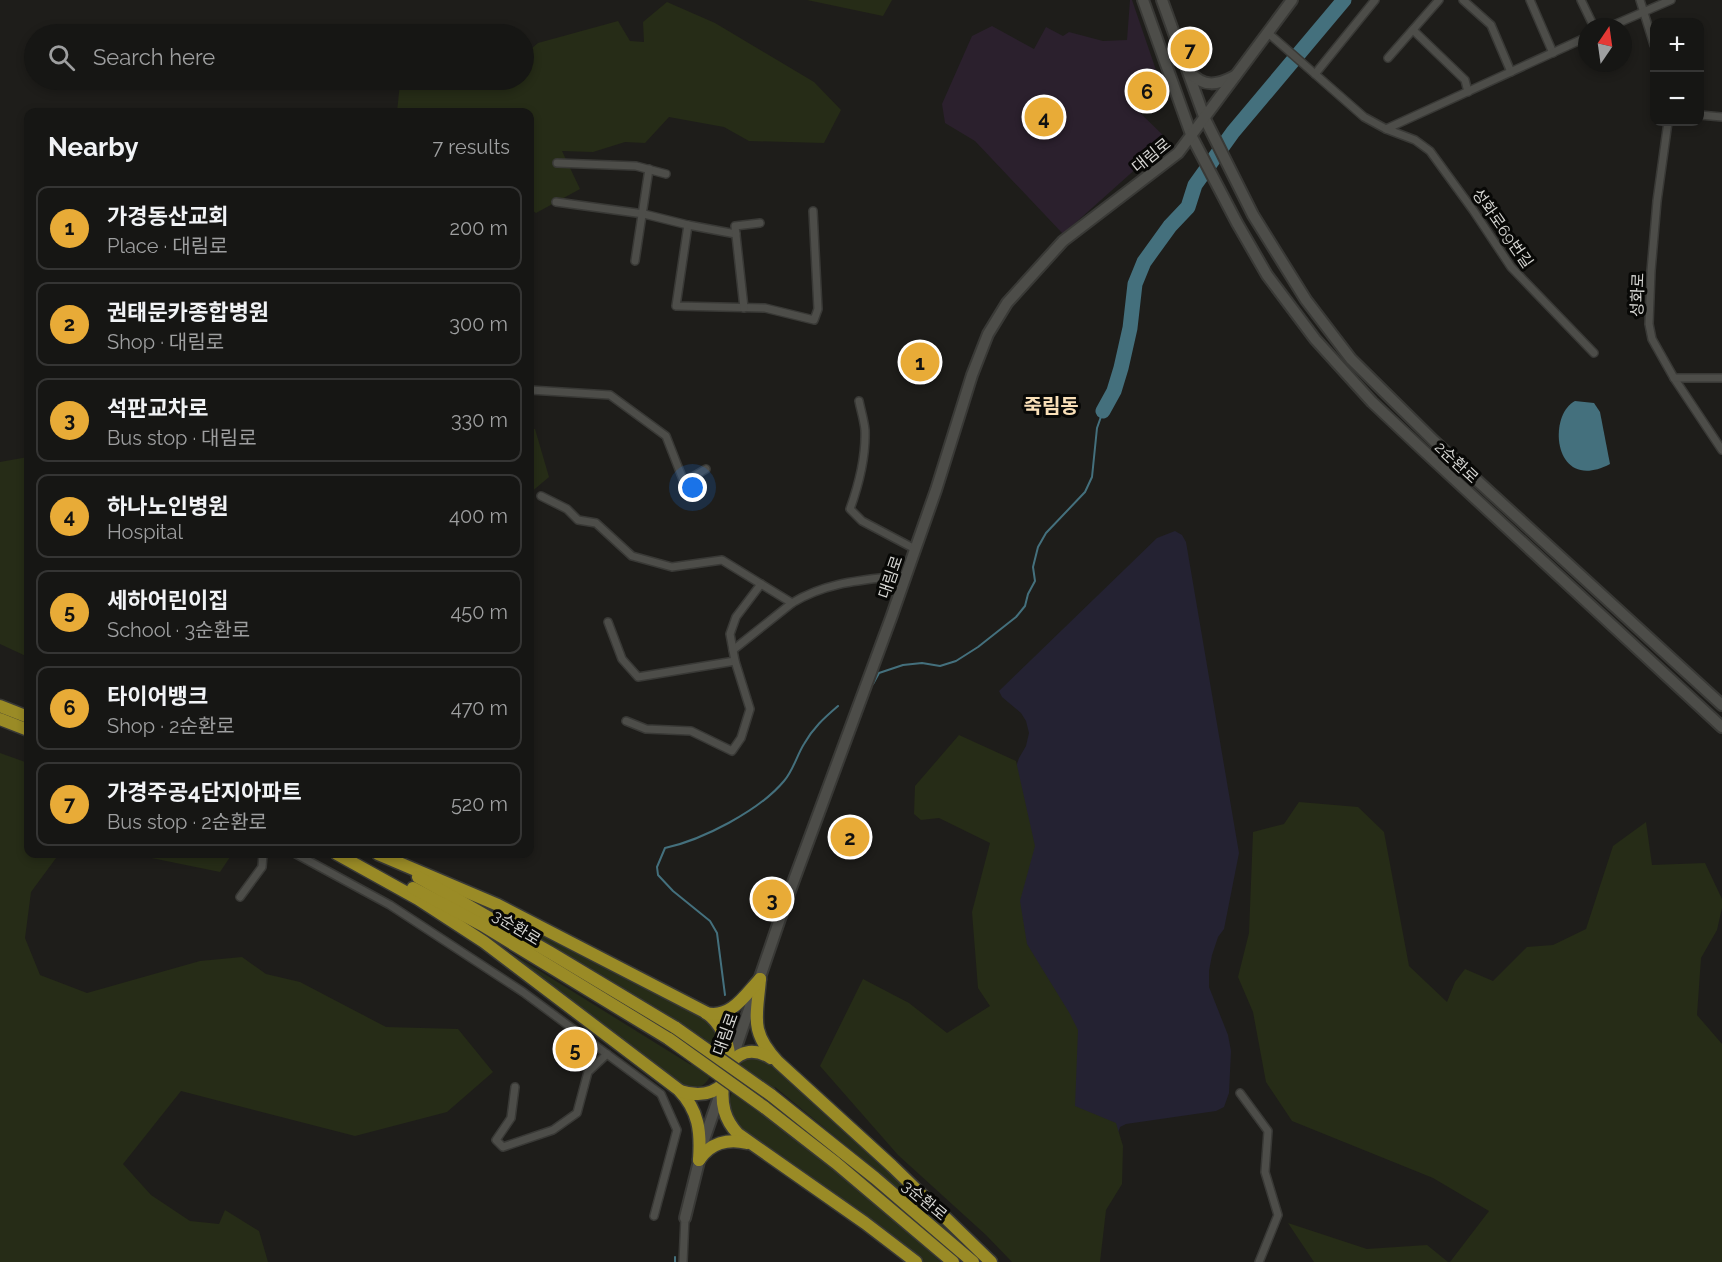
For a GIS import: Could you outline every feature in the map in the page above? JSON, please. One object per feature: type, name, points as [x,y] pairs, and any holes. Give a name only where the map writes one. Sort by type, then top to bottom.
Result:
[{"type":"highway","points":[[0,706],[24,715]]},
{"type":"highway","points":[[0,719],[24,728]]},
{"type":"highway","points":[[344,858],[418,899],[484,942],[679,1090],[693,1108],[699,1121],[699,1160]]},
{"type":"highway","name":"3순환로","points":[[350,858],[437,900],[612,1002],[672,1033],[836,1163],[953,1262]]},
{"type":"highway","name":"3순환로","points":[[379,858],[485,914],[771,1095],[973,1262]]},
{"type":"highway","points":[[387,858],[498,905],[705,1012],[723,1032],[728,1045],[730,1064]]},
{"type":"highway","points":[[705,1012],[717,1014],[728,1011],[760,979]]},
{"type":"highway","points":[[760,979],[757,1029],[764,1046],[778,1062],[892,1166],[991,1262]]},
{"type":"highway","points":[[730,1064],[739,1055],[750,1052],[764,1054],[778,1062]]},
{"type":"highway","points":[[679,1090],[693,1094],[707,1094],[723,1084]]},
{"type":"highway","points":[[723,1084],[722,1101],[726,1118],[738,1134],[865,1223],[916,1262]]},
{"type":"highway","points":[[699,1160],[711,1147],[722,1142],[734,1140],[750,1144]]},
{"type":"street","points":[[1143,0],[1192,137]]},
{"type":"street","points":[[1162,0],[1205,119]]},
{"type":"street","name":"대림로","points":[[683,1262],[685,1218],[699,1160],[723,1084],[788,896],[915,549],[972,375],[988,334],[1007,303],[1063,241],[1174,157],[1192,137],[1292,0]]},
{"type":"street","points":[[1315,74],[1375,0]]},
{"type":"street","points":[[1388,57],[1439,0]]},
{"type":"street","points":[[1463,0],[1491,25],[1511,72]]},
{"type":"street","points":[[1530,0],[1553,52]]},
{"type":"street","points":[[1581,0],[1590,18]]},
{"type":"street","points":[[1640,0],[1650,33]]},
{"type":"street","points":[[1629,18],[1671,0]]},
{"type":"street","points":[[1413,30],[1465,80],[1468,92]]},
{"type":"street","name":"성화로69번길","points":[[1267,32],[1364,117],[1386,129],[1415,140],[1430,151],[1511,267],[1594,353]]},
{"type":"street","points":[[1386,129],[1578,41]]},
{"type":"street","points":[[1187,69],[1195,78],[1207,83],[1221,82],[1238,74]]},
{"type":"street","points":[[1704,115],[1722,117]]},
{"type":"street","name":"2순환로","points":[[1205,119],[1253,216],[1283,266],[1351,358],[1434,441],[1722,705]]},
{"type":"street","name":"성화로","points":[[1667,126],[1657,201],[1649,324],[1652,339],[1674,378],[1722,450]]},
{"type":"street","name":"2순환로","points":[[1192,137],[1267,275],[1340,368],[1424,451],[1722,727]]},
{"type":"street","points":[[557,163],[636,166],[666,174]]},
{"type":"street","points":[[635,261],[649,170]]},
{"type":"street","points":[[556,202],[644,214],[736,234]]},
{"type":"street","points":[[688,225],[676,306],[765,308],[814,320],[818,309],[813,211]]},
{"type":"street","points":[[744,308],[735,226],[760,224]]},
{"type":"street","points":[[1674,378],[1722,378]]},
{"type":"street","points":[[534,390],[610,395],[666,436],[684,482],[706,469]]},
{"type":"street","points":[[859,401],[864,429],[863,446],[860,481],[850,509],[861,521],[915,549]]},
{"type":"street","points":[[541,496],[567,509],[578,520],[596,523],[632,556],[672,567],[722,560],[792,603]]},
{"type":"street","points":[[733,650],[792,603],[811,592],[832,585],[906,574]]},
{"type":"street","points":[[626,721],[646,729],[691,731],[732,751],[741,738],[750,709],[735,661],[730,634],[736,616],[761,584]]},
{"type":"street","points":[[608,622],[622,659],[638,677],[735,661]]},
{"type":"street","points":[[240,897],[262,867],[263,858]]},
{"type":"street","points":[[303,858],[390,905],[523,992],[661,1094],[677,1130],[654,1216]]},
{"type":"street","points":[[515,1087],[511,1118],[496,1140],[502,1147],[553,1130],[577,1113],[588,1072],[607,1054]]},
{"type":"street","points":[[1240,1093],[1268,1131],[1265,1172],[1278,1215],[1259,1262]]},
{"type":"shaded area","points":[[1130,0],[1132,0],[1157,73],[1137,75],[1134,107],[1168,140],[1063,234],[975,141],[945,123],[942,104],[972,36],[992,26],[1034,49],[1046,27],[1063,36],[1069,32],[1103,41],[1127,40]]},
{"type":"shaded area","points":[[1175,531],[1182,535],[1186,542],[1239,853],[1224,929],[1218,937],[1209,971],[1209,987],[1228,1035],[1231,1051],[1229,1093],[1224,1107],[1216,1111],[1126,1124],[1120,1127],[1117,1136],[1036,1163],[989,916],[1014,773],[1029,733],[1021,713],[1002,697],[999,691],[1157,538]]},
{"type":"green space","points":[[807,0],[892,0],[883,16]]},
{"type":"green space","points":[[667,2],[715,23],[814,82],[841,110],[824,143],[749,141],[724,127],[669,117],[645,143],[625,142],[593,152],[562,151],[580,189],[536,213],[534,212],[534,108],[397,108],[399,90],[534,90],[534,46],[538,43],[618,21],[630,41],[644,42],[643,22]]},
{"type":"green space","points":[[534,429],[535,429],[549,477],[534,490]]},
{"type":"green space","points":[[24,458],[24,655],[0,644],[0,462]]},
{"type":"green space","points":[[959,735],[1016,761],[1035,846],[1020,901],[1027,944],[1078,1030],[1075,1106],[1116,1123],[1123,1146],[1122,1184],[1106,1210],[1100,1262],[1012,1262],[986,1235],[898,1155],[820,1066],[863,979],[909,1003],[947,1033],[990,1006],[978,988],[972,912],[990,843],[939,818],[921,820],[914,814],[915,786]]},
{"type":"green space","points":[[0,753],[24,762],[24,858],[56,858],[31,892],[25,938],[40,975],[87,993],[200,961],[242,957],[266,974],[300,982],[386,1027],[458,1029],[493,1072],[447,1112],[355,1136],[181,1091],[123,1164],[151,1195],[190,1221],[219,1224],[225,1210],[259,1231],[268,1262],[0,1262]]},
{"type":"green space","points":[[1299,802],[1358,807],[1384,832],[1409,966],[1447,1002],[1455,982],[1465,969],[1493,981],[1527,947],[1553,945],[1586,929],[1613,846],[1646,822],[1652,865],[1705,863],[1722,899],[1717,930],[1701,958],[1697,1015],[1722,1044],[1722,1262],[1450,1262],[1489,1211],[1433,1178],[1292,1121],[1266,1082],[1253,1012],[1238,977],[1249,933],[1253,832],[1284,824]]},
{"type":"green space","points":[[152,858],[229,858],[220,872]]},
{"type":"green space","points":[[481,901],[702,1016],[716,1033],[720,1046],[715,1067],[708,1080],[697,1088],[680,1086],[472,929],[691,1065],[705,1039],[480,904]]},
{"type":"green space","points":[[748,1057],[766,1059],[790,1079],[985,1262],[978,1262],[862,1159],[775,1087],[760,1112],[853,1184],[941,1262],[923,1262],[862,1214],[736,1125],[729,1111],[730,1098],[742,1061]]},
{"type":"green space","points":[[1288,1223],[1367,1249],[1427,1245],[1448,1262],[1314,1262]]},
{"type":"water","points":[[1575,401],[1594,403],[1600,412],[1610,464],[1591,470],[1577,469],[1566,461],[1559,435],[1561,421],[1566,409]]},
{"type":"waterway","points":[[1103,411],[1114,391],[1121,368],[1130,328],[1135,284],[1144,262],[1170,226],[1188,207],[1195,185],[1233,132],[1344,0]]},
{"type":"waterway","points":[[873,684],[879,673],[903,665],[922,663],[940,666],[956,661],[1016,617],[1025,606],[1035,581],[1033,567],[1038,547],[1046,533],[1085,492],[1092,477],[1097,428],[1103,411]]},
{"type":"waterway","points":[[725,995],[717,933],[710,921],[673,891],[658,875],[657,867],[665,848],[696,838],[729,823],[773,792],[787,777],[811,733],[838,706]]},
{"type":"waterway","points":[[675,1257],[675,1262]]},
{"type":"place","name":"가경주공4단지아파트","points":[[1190,49]]},
{"type":"place","name":"타이어뱅크","points":[[1147,91]]},
{"type":"place","name":"하나노인병원","points":[[1044,117]]},
{"type":"place","name":"가경동산교회","points":[[920,362]]},
{"type":"place","name":"권태문카종합병원","points":[[850,837]]},
{"type":"place","name":"석판교차로","points":[[772,899]]},
{"type":"place","name":"세하어린이집","points":[[575,1049]]},
{"type":"district","name":"죽림동","points":[[1051,406]]}]
